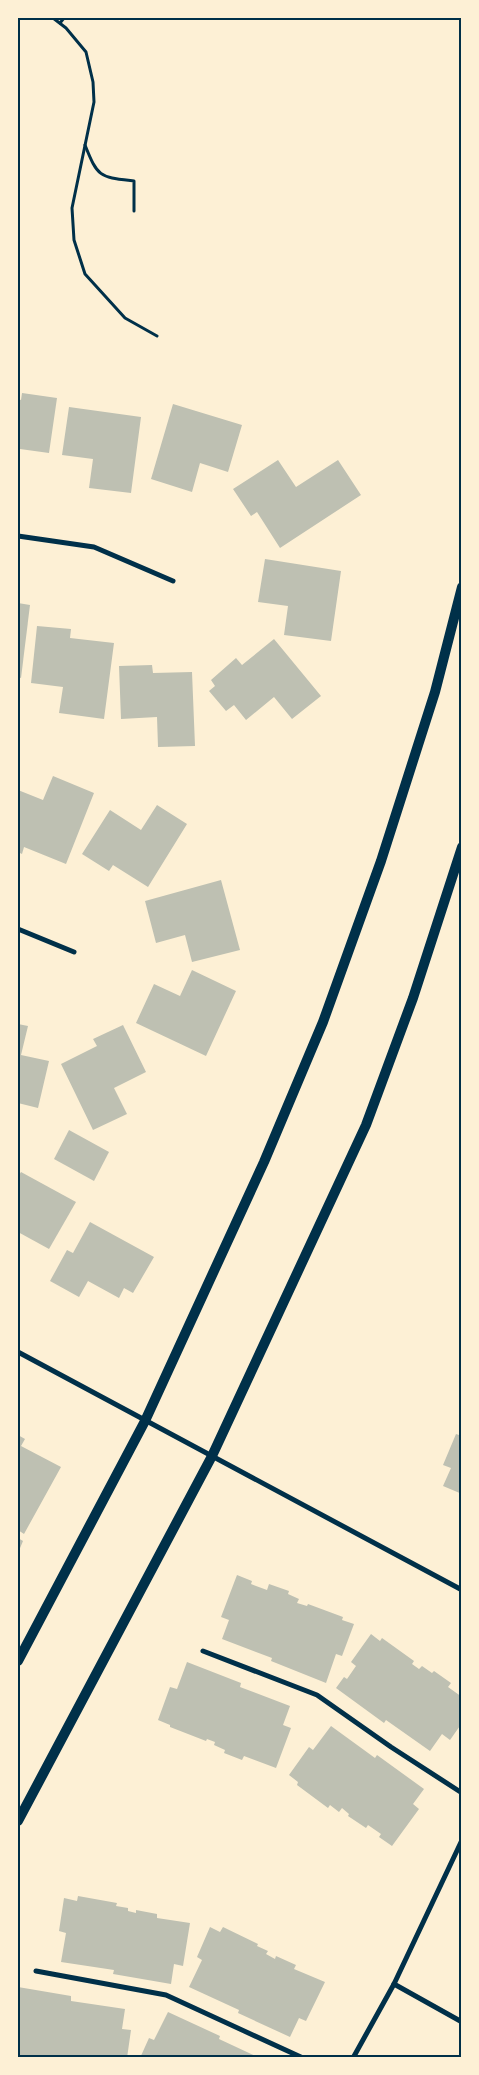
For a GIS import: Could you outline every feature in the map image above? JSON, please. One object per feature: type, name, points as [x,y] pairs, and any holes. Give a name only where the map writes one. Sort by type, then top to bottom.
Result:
[{"type":"main road","points":[[18,1661],[146,1421],[264,1162],[323,1022],[381,861],[435,692],[462,587]]},
{"type":"main road","points":[[18,1821],[212,1456],[366,1125],[413,998],[462,847]]},
{"type":"street","points":[[18,536],[94,547],[173,581]]},
{"type":"street","points":[[18,929],[74,952]]},
{"type":"street","points":[[18,1352],[462,1590]]},
{"type":"street","points":[[203,1651],[317,1695],[391,1747],[462,1793]]},
{"type":"street","points":[[353,2058],[394,1984],[462,1840]]},
{"type":"street","points":[[36,1971],[166,1995],[303,2058]]},
{"type":"street","points":[[394,1984],[462,2022]]},
{"type":"path","points":[[53,18],[60,23],[86,52],[93,82],[94,102],[72,208],[74,240],[85,274],[124,318],[157,336]]},
{"type":"path","points":[[60,23],[64,18]]},
{"type":"path","points":[[84,145],[94,168],[106,178],[134,182],[134,210]]},
{"type":"building","points":[[22,393],[57,398],[49,453],[20,449],[18,460],[18,399],[21,400]]},
{"type":"building","points":[[173,404],[242,425],[228,472],[200,463],[192,492],[151,479]]},
{"type":"building","points":[[69,407],[141,417],[131,493],[89,488],[93,459],[62,455]]},
{"type":"building","points":[[278,460],[296,487],[338,460],[361,495],[280,548],[257,512],[251,516],[233,489]]},
{"type":"building","points":[[265,559],[341,571],[331,641],[284,635],[288,606],[258,602]]},
{"type":"building","points":[[18,603],[30,605],[21,678],[18,677]]},
{"type":"building","points":[[37,626],[71,629],[70,638],[114,643],[104,719],[59,713],[63,687],[31,683]]},
{"type":"building","points":[[274,639],[321,696],[292,719],[274,697],[246,720],[234,705],[226,711],[209,691],[215,686],[211,680],[236,658],[242,665]]},
{"type":"building","points":[[152,665],[153,673],[192,672],[195,746],[158,747],[157,717],[121,719],[119,666]]},
{"type":"building","points":[[53,776],[94,793],[66,864],[24,847],[22,854],[18,852],[18,790],[43,800]]},
{"type":"building","points":[[157,805],[187,824],[148,887],[113,865],[109,871],[82,854],[110,810],[141,830]]},
{"type":"building","points":[[221,880],[240,950],[192,962],[185,935],[156,943],[145,901]]},
{"type":"building","points":[[192,970],[236,991],[206,1056],[136,1023],[154,984],[180,996]]},
{"type":"building","points":[[18,1024],[28,1026],[21,1055],[49,1061],[38,1108],[18,1103]]},
{"type":"building","points":[[123,1025],[146,1072],[114,1088],[127,1114],[93,1130],[61,1064],[97,1046],[93,1039]]},
{"type":"building","points":[[69,1130],[109,1152],[94,1181],[54,1159]]},
{"type":"building","points":[[21,1172],[76,1202],[49,1249],[18,1232],[18,1177]]},
{"type":"building","points":[[90,1222],[154,1257],[133,1293],[124,1288],[119,1298],[88,1281],[79,1297],[50,1281],[67,1250],[73,1253]]},
{"type":"building","points":[[456,1434],[462,1436],[462,1494],[443,1486],[451,1468],[443,1465]]},
{"type":"building","points":[[18,1435],[25,1439],[21,1446],[61,1467],[24,1534],[18,1530]]},
{"type":"building","points":[[18,1538],[23,1541],[18,1553]]},
{"type":"building","points":[[237,1575],[252,1581],[251,1584],[267,1590],[269,1584],[289,1591],[288,1594],[299,1599],[297,1603],[307,1606],[308,1604],[343,1617],[342,1620],[354,1624],[342,1656],[336,1654],[326,1683],[271,1661],[272,1658],[222,1639],[229,1620],[221,1617]]},
{"type":"building","points":[[371,1634],[380,1641],[382,1638],[414,1661],[412,1664],[419,1669],[422,1666],[432,1673],[434,1671],[451,1683],[448,1687],[462,1697],[462,1723],[450,1740],[442,1734],[430,1751],[386,1720],[384,1723],[336,1688],[344,1677],[347,1679],[356,1666],[351,1662]]},
{"type":"building","points":[[187,1662],[241,1683],[240,1687],[290,1706],[283,1725],[291,1728],[276,1768],[244,1756],[242,1760],[224,1753],[225,1750],[214,1745],[215,1742],[207,1739],[206,1741],[170,1727],[170,1725],[158,1720],[170,1687],[177,1689]]},
{"type":"building","points":[[331,1726],[375,1758],[377,1755],[424,1789],[413,1804],[419,1809],[392,1846],[379,1837],[381,1834],[368,1825],[366,1828],[348,1816],[349,1814],[342,1808],[339,1812],[330,1805],[328,1808],[297,1785],[298,1782],[289,1775],[309,1747],[313,1750]]},
{"type":"building","points":[[78,1896],[117,1903],[116,1906],[128,1908],[128,1911],[136,1913],[136,1910],[157,1914],[157,1918],[190,1923],[183,1966],[174,1964],[171,1984],[113,1974],[114,1970],[61,1962],[66,1933],[59,1931],[64,1898],[77,1901]]},
{"type":"building","points":[[210,1927],[220,1932],[223,1927],[258,1944],[257,1946],[268,1951],[266,1954],[275,1959],[276,1956],[296,1965],[294,1969],[325,1982],[306,2021],[299,2018],[290,2037],[238,2013],[239,2010],[189,1987],[202,1960],[197,1957]]},
{"type":"building","points":[[18,1987],[71,1996],[71,2001],[125,2009],[122,2029],[131,2030],[127,2058],[18,2056]]},
{"type":"building","points":[[168,2012],[220,2036],[219,2039],[260,2058],[140,2058],[149,2038],[154,2040]]}]
